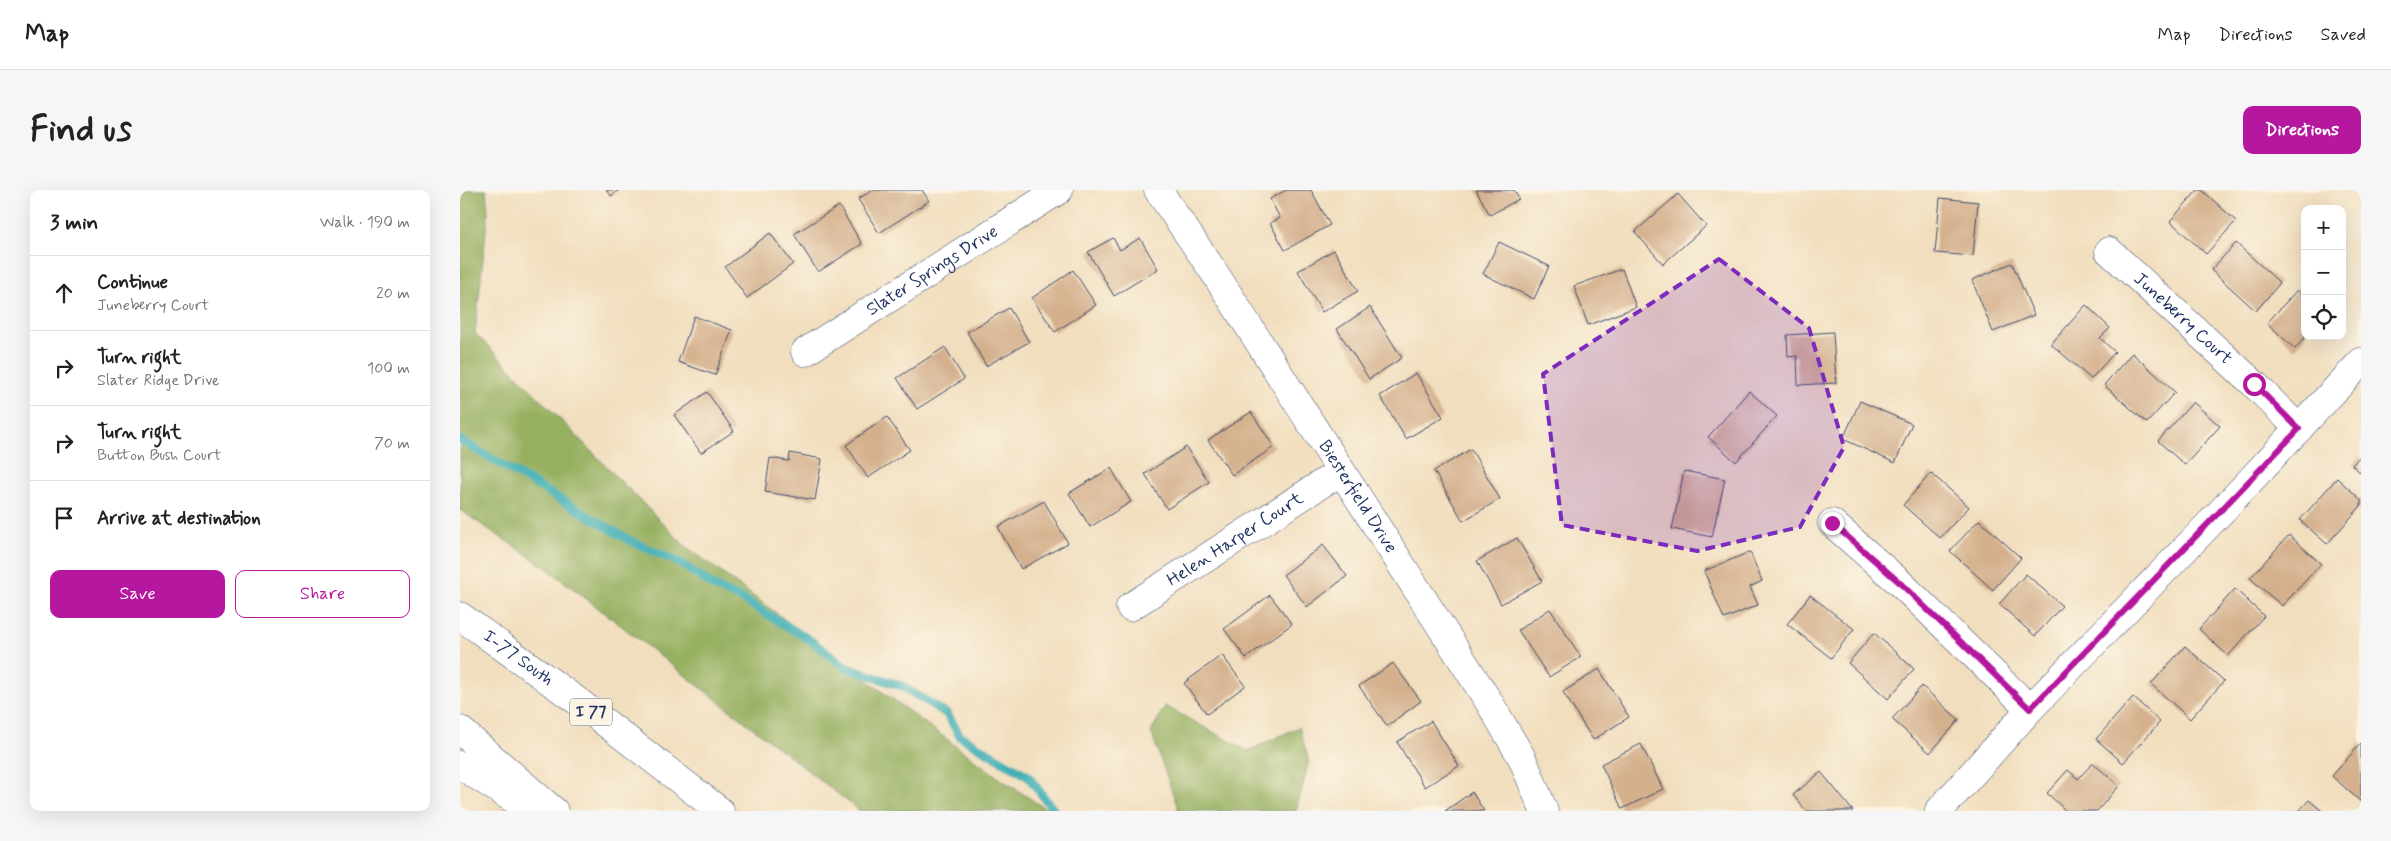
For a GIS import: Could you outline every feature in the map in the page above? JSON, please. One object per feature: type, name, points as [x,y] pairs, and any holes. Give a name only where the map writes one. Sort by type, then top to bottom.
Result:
[{"type":"main road","name":"Slater Springs Drive","points":[[805,352],[1060,190]]},
{"type":"main road","name":"Biesterfield Drive","points":[[1158,190],[1214,272],[1340,472],[1489,702],[1522,758],[1544,811]]},
{"type":"main road","name":"Juneberry Court","points":[[2109,251],[2254,384],[2299,429]]},
{"type":"main road","points":[[1939,811],[2030,709],[2361,362]]},
{"type":"main road","name":"Helen Harper Court","points":[[1130,607],[1340,472]]},
{"type":"main road","points":[[1832,523],[1899,582],[2030,709]]},
{"type":"main road","name":"I-77 South","points":[[460,616],[576,700],[720,811]]},
{"type":"main road","points":[[460,730],[554,811]]},
{"type":"main road","points":[[460,765],[532,811]]},
{"type":"highlighted area","points":[[1719,259],[1809,328],[1844,447],[1800,527],[1697,551],[1562,525],[1543,374]]},
{"type":"green space","points":[[460,190],[486,190],[488,213],[475,333],[684,545],[1002,780],[1049,811],[860,811],[548,569],[460,510]]},
{"type":"green space","points":[[1165,706],[1248,751],[1299,727],[1309,761],[1296,811],[1179,811],[1151,732]]},
{"type":"building","points":[[606,190],[619,190],[611,196]]},
{"type":"building","points":[[873,190],[922,190],[929,201],[879,233],[858,199]]},
{"type":"building","points":[[1286,190],[1311,190],[1330,225],[1285,250],[1270,223],[1280,218],[1270,199]]},
{"type":"building","points":[[1476,190],[1514,190],[1519,199],[1490,215]]},
{"type":"building","points":[[2198,190],[2202,190],[2236,221],[2206,254],[2170,221]]},
{"type":"building","points":[[1678,194],[1706,226],[1663,264],[1635,232]]},
{"type":"building","points":[[1940,198],[1978,202],[1973,256],[1935,253]]},
{"type":"building","points":[[839,206],[862,244],[818,272],[794,234]]},
{"type":"building","points":[[770,233],[793,264],[747,298],[725,267]]},
{"type":"building","points":[[1113,238],[1120,250],[1140,238],[1158,269],[1114,296],[1088,252]]},
{"type":"building","points":[[1499,242],[1549,266],[1534,299],[1483,274]]},
{"type":"building","points":[[2236,243],[2280,283],[2256,311],[2211,270]]},
{"type":"building","points":[[1334,250],[1358,291],[1322,312],[1298,271]]},
{"type":"building","points":[[2012,263],[2034,315],[1993,332],[1972,280]]},
{"type":"building","points":[[1622,269],[1636,307],[1588,325],[1574,286]]},
{"type":"building","points":[[1073,270],[1096,305],[1055,332],[1032,298]]},
{"type":"building","points":[[2297,290],[2301,294],[2301,340],[2303,340],[2295,349],[2267,323]]},
{"type":"building","points":[[2086,305],[2110,328],[2100,338],[2115,352],[2091,379],[2051,344]]},
{"type":"building","points":[[1370,307],[1402,358],[1369,379],[1337,329]]},
{"type":"building","points":[[1009,308],[1029,342],[986,366],[967,332]]},
{"type":"building","points":[[694,316],[732,330],[715,375],[678,362]]},
{"type":"building","points":[[1833,332],[1836,383],[1798,385],[1797,356],[1788,357],[1787,335]]},
{"type":"building","points":[[945,347],[964,379],[917,409],[897,378]]},
{"type":"building","points":[[2132,353],[2175,392],[2147,423],[2104,385]]},
{"type":"building","points":[[1416,373],[1443,417],[1406,439],[1380,396]]},
{"type":"building","points":[[1749,391],[1777,416],[1736,462],[1708,437]]},
{"type":"building","points":[[707,392],[734,431],[701,453],[674,415]]},
{"type":"building","points":[[1860,401],[1912,424],[1895,463],[1843,439]]},
{"type":"building","points":[[2193,402],[2220,426],[2185,465],[2158,441]]},
{"type":"building","points":[[1251,412],[1274,447],[1232,475],[1208,440]]},
{"type":"building","points":[[887,417],[910,450],[868,478],[846,445]]},
{"type":"building","points":[[1186,447],[1209,482],[1167,509],[1145,474]]},
{"type":"building","points":[[1471,449],[1500,499],[1463,521],[1434,471]]},
{"type":"building","points":[[790,453],[822,459],[815,500],[765,492],[770,458],[789,461]]},
{"type":"building","points":[[2361,455],[2361,473],[2352,465]]},
{"type":"building","points":[[1111,468],[1131,502],[1090,527],[1069,493]]},
{"type":"building","points":[[1684,471],[1725,479],[1712,537],[1672,529]]},
{"type":"building","points":[[1931,473],[1969,507],[1940,538],[1903,505]]},
{"type":"building","points":[[2337,478],[2361,500],[2361,506],[2327,544],[2300,520]]},
{"type":"building","points":[[1044,501],[1068,543],[1021,569],[998,527]]},
{"type":"building","points":[[1979,520],[2021,558],[1993,590],[1950,551]]},
{"type":"building","points":[[2289,535],[2321,564],[2282,606],[2250,578]]},
{"type":"building","points":[[1517,538],[1542,581],[1501,604],[1477,561]]},
{"type":"building","points":[[1323,545],[1347,576],[1307,607],[1283,575]]},
{"type":"building","points":[[1750,552],[1762,581],[1750,587],[1758,605],[1724,619],[1704,571]]},
{"type":"building","points":[[2026,574],[2062,606],[2035,636],[1999,604]]},
{"type":"building","points":[[2235,589],[2264,616],[2228,656],[2199,629]]},
{"type":"building","points":[[1270,595],[1292,624],[1246,658],[1224,629]]},
{"type":"building","points":[[1810,595],[1854,629],[1831,658],[1787,624]]},
{"type":"building","points":[[1550,609],[1581,657],[1549,677],[1518,630]]},
{"type":"building","points":[[1874,633],[1914,669],[1888,699],[1848,663]]},
{"type":"building","points":[[2185,646],[2224,681],[2190,719],[2151,684]]},
{"type":"building","points":[[1222,655],[1245,686],[1207,714],[1184,683]]},
{"type":"building","points":[[1393,663],[1421,701],[1387,726],[1359,686]]},
{"type":"building","points":[[1599,669],[1629,717],[1593,740],[1563,692]]},
{"type":"building","points":[[1922,686],[1959,720],[1930,753],[1892,719]]},
{"type":"building","points":[[2133,697],[2160,722],[2123,763],[2096,739]]},
{"type":"building","points":[[1431,721],[1459,766],[1425,787],[1397,742]]},
{"type":"building","points":[[2361,743],[2361,802],[2332,776]]},
{"type":"building","points":[[1641,744],[1663,789],[1622,809],[1601,764]]},
{"type":"building","points":[[2093,763],[2119,786],[2097,811],[2066,811],[2047,793],[2068,770],[2078,779]]},
{"type":"building","points":[[1821,772],[1853,811],[1806,811],[1793,795]]},
{"type":"building","points":[[1472,792],[1484,811],[1445,811]]},
{"type":"building","points":[[2309,800],[2322,811],[2299,811]]},
{"type":"waterway","points":[[460,440],[629,540],[680,563],[715,587],[740,598],[810,640],[845,667],[902,686],[947,714],[960,736],[1028,776],[1054,811]]},
{"type":"route","points":[[1832,523],[1899,582],[2003,685],[2030,709],[2299,429],[2254,384]]}]
